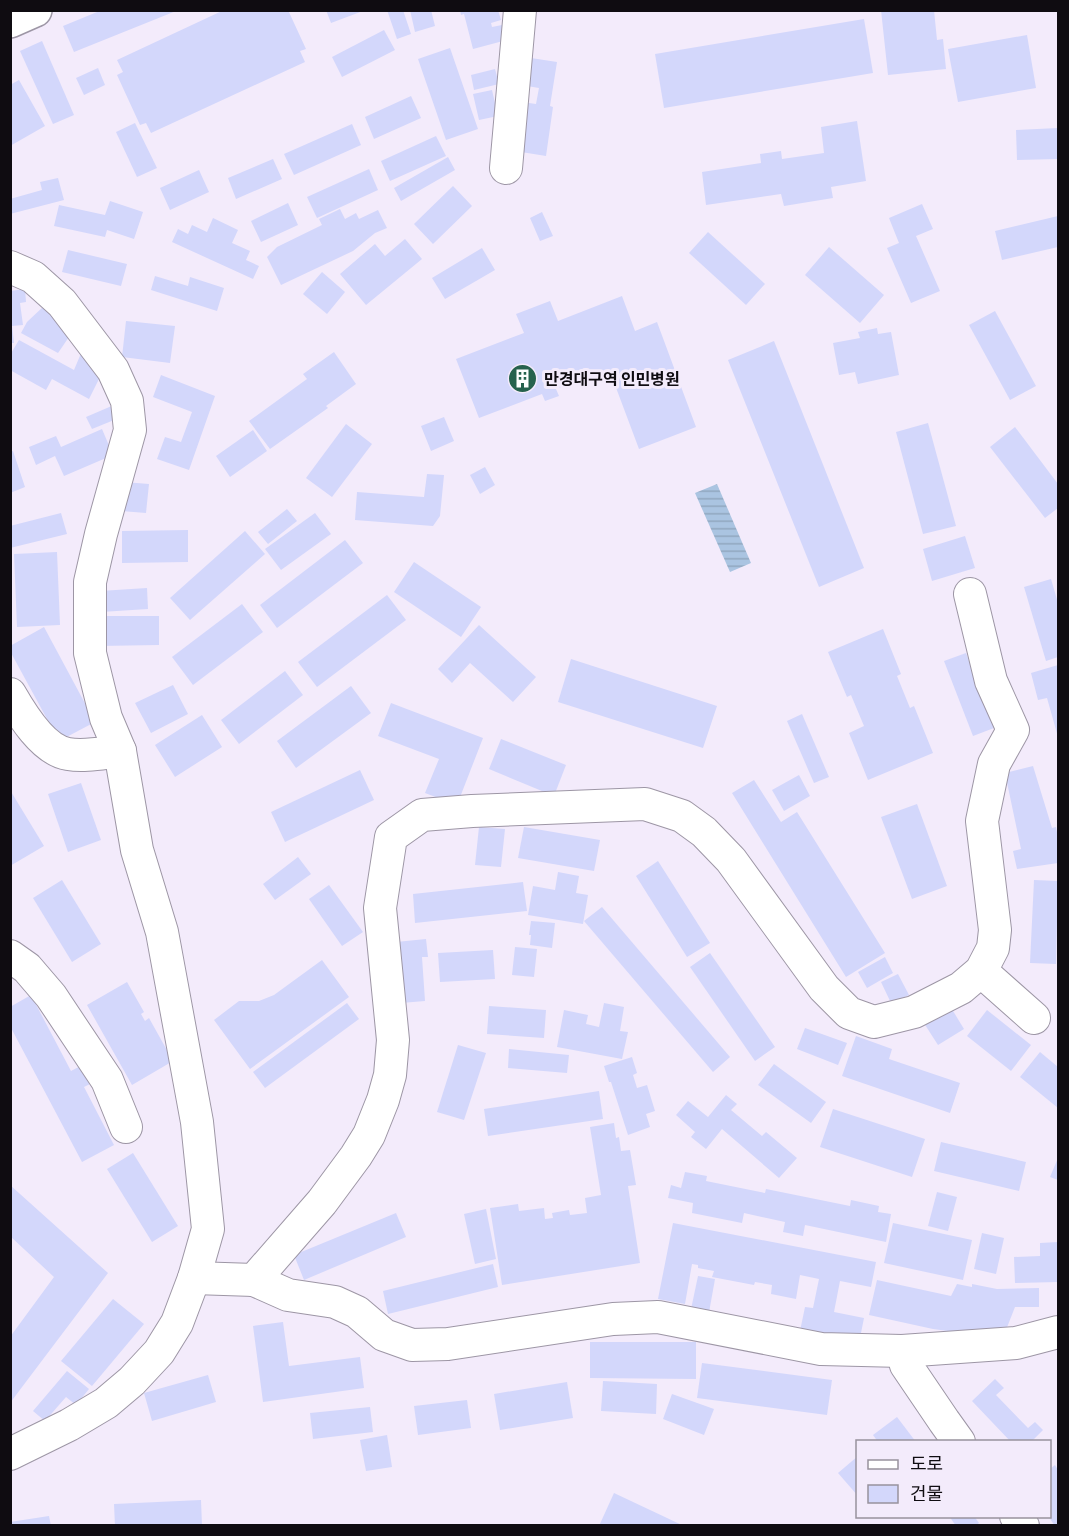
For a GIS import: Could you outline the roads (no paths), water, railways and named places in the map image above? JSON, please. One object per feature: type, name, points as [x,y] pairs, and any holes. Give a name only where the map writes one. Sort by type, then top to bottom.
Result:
[{"type":"street","points":[[10,21],[36,10]]},
{"type":"street","points":[[506,168],[520,10]]},
{"type":"street","points":[[10,267],[33,277],[62,303],[113,370],[127,401],[130,430],[90,582],[90,653],[106,718],[120,751],[137,850],[162,932],[197,1122],[208,1230],[194,1278],[177,1323],[159,1352],[132,1381],[106,1403],[69,1425],[10,1454]]},
{"type":"street","points":[[254,1280],[322,1202],[356,1156],[369,1135],[383,1100],[390,1074],[393,1040],[380,908],[391,837],[422,815],[645,804],[682,816],[704,832],[731,860],[824,988],[849,1013],[874,1022],[914,1012],[961,988],[981,971],[993,948],[995,930],[982,821],[994,764],[1013,730],[991,681],[970,594]]},
{"type":"street","points":[[10,694],[42,739],[52,748],[66,754],[88,755],[120,751]]},
{"type":"street","points":[[10,956],[27,969],[57,1005],[107,1080],[126,1127]]},
{"type":"street","points":[[981,971],[1034,1018]]},
{"type":"street","points":[[194,1278],[254,1280],[288,1295],[335,1302],[357,1312],[384,1335],[412,1345],[448,1344],[613,1319],[658,1317],[821,1349],[902,1351],[1016,1343],[1059,1332]]},
{"type":"street","points":[[902,1351],[906,1365],[958,1440]]},
{"type":"water","points":[[717,484],[751,563],[730,572],[695,493]]},
{"type":"place","name":"만경대구역 인민병원","points":[[523,379]]}]
